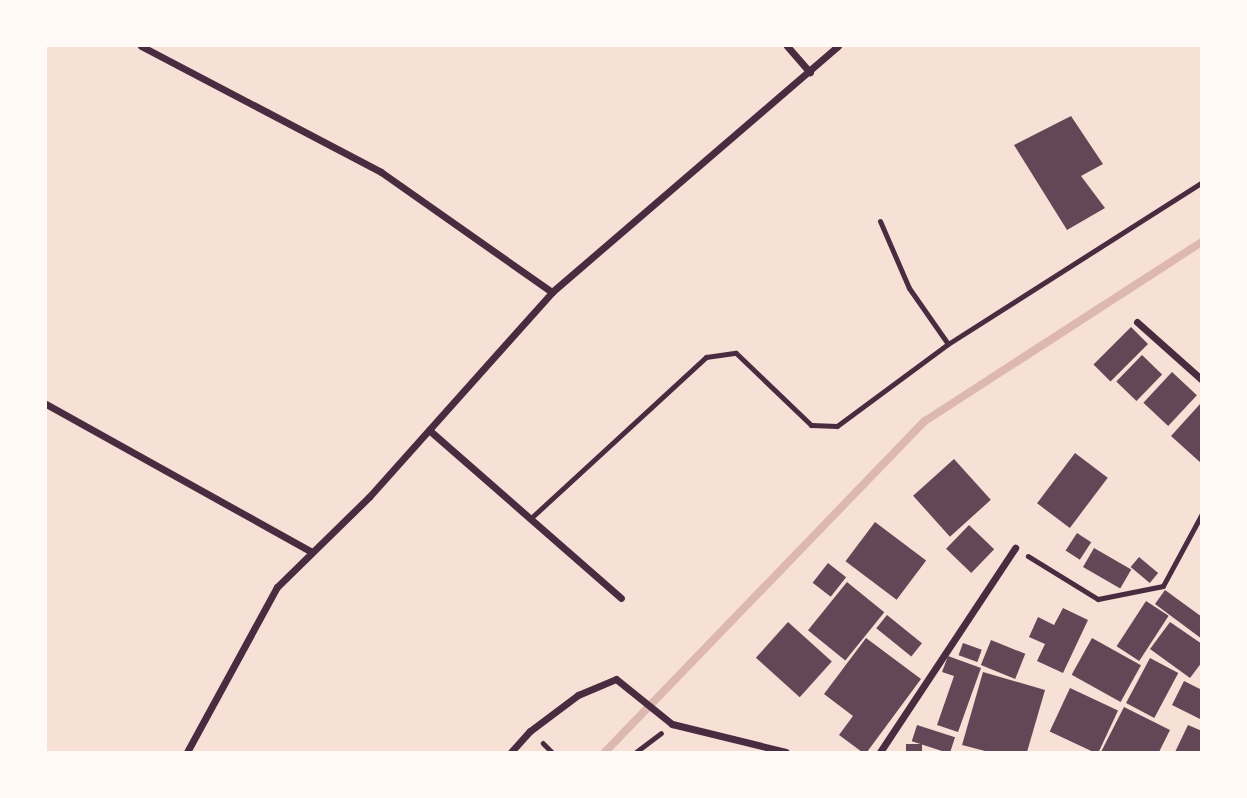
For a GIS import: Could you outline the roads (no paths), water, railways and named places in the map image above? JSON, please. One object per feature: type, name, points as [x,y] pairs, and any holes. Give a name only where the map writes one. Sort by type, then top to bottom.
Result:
[{"type":"street","points":[[141,46],[381,172],[552,292]]},
{"type":"street","points":[[787,46],[810,72]]},
{"type":"street","points":[[187,752],[277,587],[310,551],[369,497],[552,292],[838,46]]},
{"type":"street","points":[[1137,322],[1202,380]]},
{"type":"street","points":[[46,404],[310,551]]},
{"type":"street","points":[[429,430],[621,598]]},
{"type":"street","points":[[880,752],[1014,548]]},
{"type":"street","points":[[510,752],[530,730],[598,684],[616,679],[629,686],[672,724],[786,752]]},
{"type":"lane","points":[[531,519],[706,357],[736,353],[811,425],[828,427],[845,420],[948,344],[1202,182]]},
{"type":"lane","points":[[880,221],[909,288],[948,344]]},
{"type":"waterway","points":[[605,752],[925,421],[1202,242]]}]
